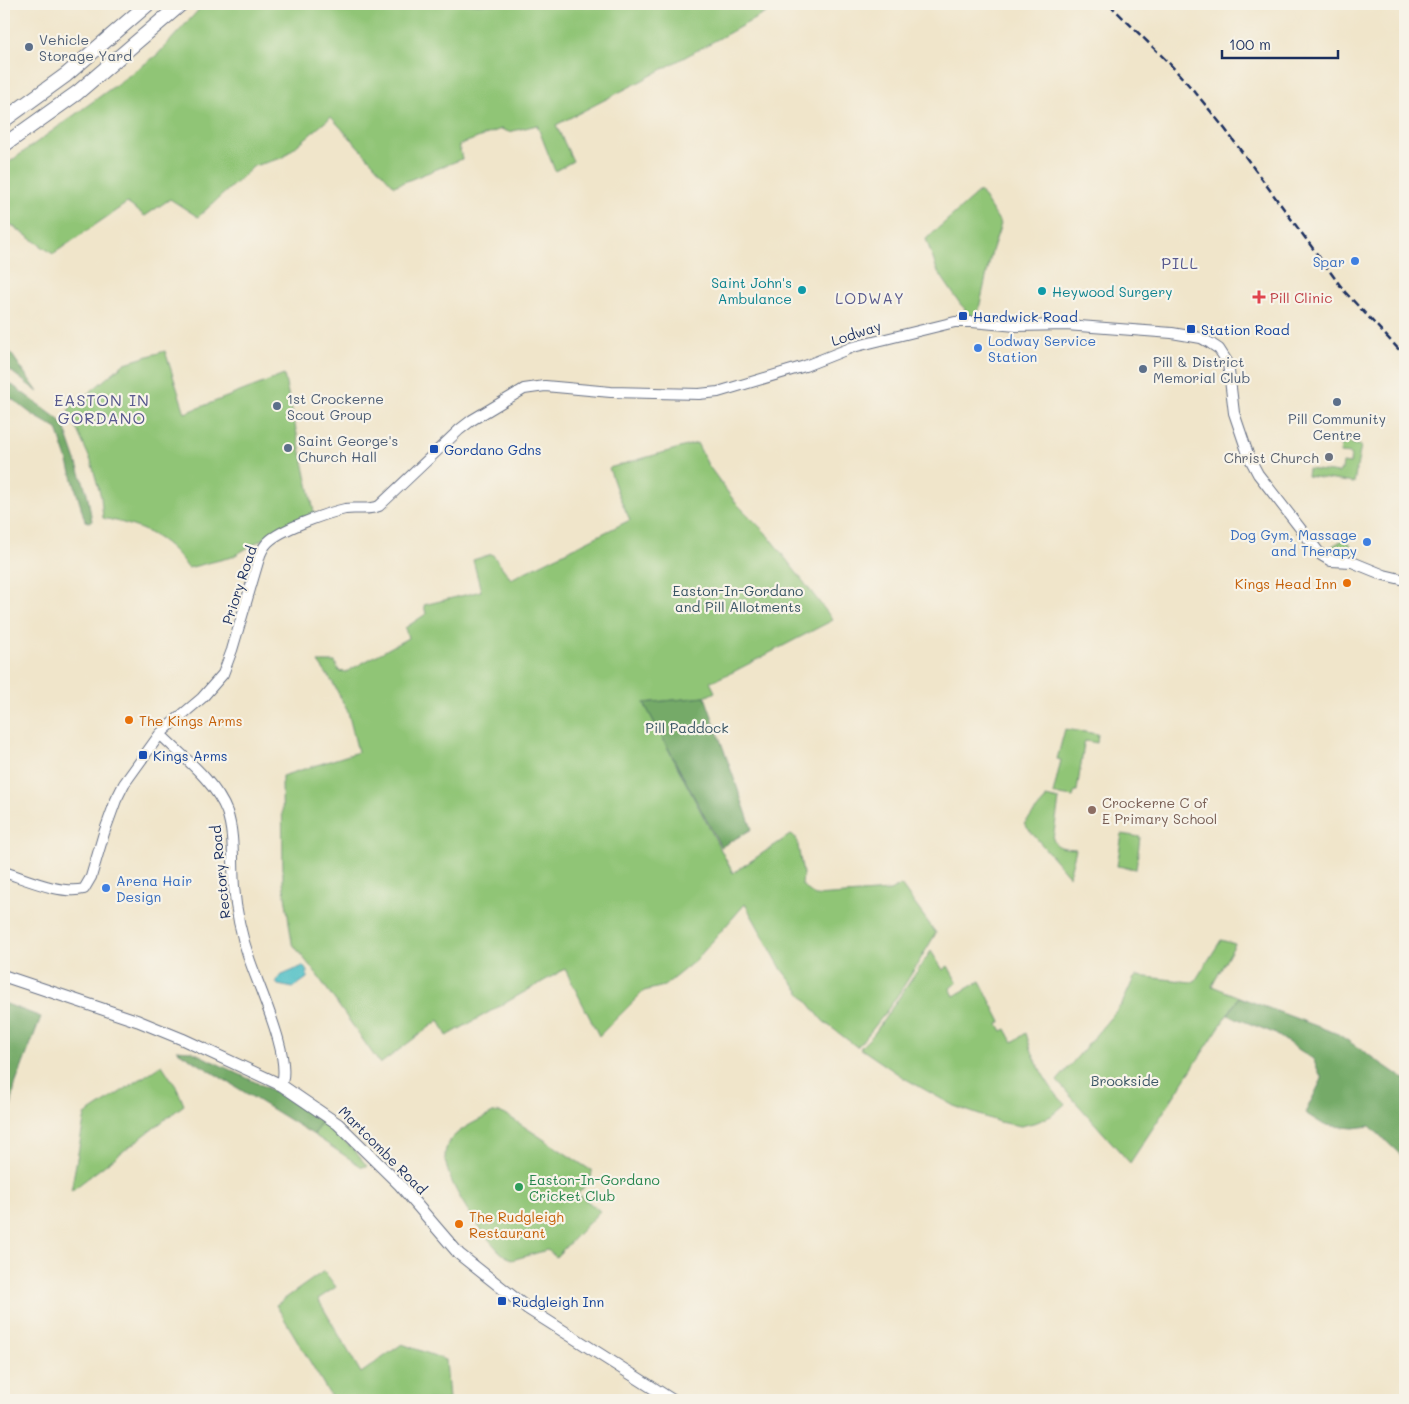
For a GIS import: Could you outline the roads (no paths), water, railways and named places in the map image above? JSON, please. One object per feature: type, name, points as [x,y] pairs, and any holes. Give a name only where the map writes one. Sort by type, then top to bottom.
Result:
[{"type":"highway","points":[[4,120],[66,74],[148,4]]},
{"type":"highway","points":[[4,145],[78,92],[181,4]]},
{"type":"main road","name":"Martcombe Road","points":[[4,976],[138,1021],[182,1039],[280,1085],[338,1124],[399,1184],[459,1254],[527,1308],[672,1400]]},
{"type":"street","name":"Lodway","points":[[524,389],[546,386],[613,392],[699,394],[718,392],[805,366],[867,343],[942,324],[963,321],[1016,326],[1066,325],[1179,333],[1201,338],[1219,349],[1228,363],[1236,422],[1248,457],[1258,474],[1322,555],[1331,561],[1352,562],[1384,575],[1405,580]]},
{"type":"street","name":"Priory Road","points":[[4,872],[60,888],[84,889],[92,877],[104,833],[124,784],[160,734],[202,698],[223,674],[260,555],[268,542],[282,532],[338,511],[372,509],[379,506],[459,430],[472,420],[524,389]]},
{"type":"street","name":"Rectory Road","points":[[160,734],[216,790],[226,811],[232,834],[234,886],[241,932],[283,1055],[284,1078],[280,1085]]},
{"type":"water","points":[[303,966],[307,971],[307,978],[293,988],[278,985],[276,982],[280,976]]},
{"type":"railway","points":[[1109,4],[1169,63],[1195,92],[1225,129],[1345,292],[1405,356]]},
{"type":"place","name":"Vehicle Storage Yard","points":[[29,47]]},
{"type":"place","name":"Spar","points":[[1355,261]]},
{"type":"place","name":"Saint John's Ambulance","points":[[802,290]]},
{"type":"place","name":"Heywood Surgery","points":[[1042,291]]},
{"type":"place","name":"Pill Clinic","points":[[1259,297]]},
{"type":"place","name":"Hardwick Road","points":[[963,316]]},
{"type":"place","name":"Station Road","points":[[1191,329]]},
{"type":"place","name":"Lodway Service Station","points":[[978,348]]},
{"type":"place","name":"Pill & District Memorial Club","points":[[1143,369]]},
{"type":"place","name":"Pill Community Centre","points":[[1337,402]]},
{"type":"place","name":"1st Crockerne Scout Group","points":[[277,406]]},
{"type":"place","name":"Saint George's Church Hall","points":[[288,448]]},
{"type":"place","name":"Gordano Gdns","points":[[434,449]]},
{"type":"place","name":"Christ Church","points":[[1329,457]]},
{"type":"place","name":"Dog Gym, Massage and Therapy","points":[[1367,542]]},
{"type":"place","name":"Kings Head Inn","points":[[1347,583]]},
{"type":"place","name":"The Kings Arms","points":[[129,720]]},
{"type":"place","name":"Kings Arms","points":[[143,755]]},
{"type":"place","name":"Crockerne C of E Primary School","points":[[1092,810]]},
{"type":"place","name":"Arena Hair Design","points":[[106,888]]},
{"type":"place","name":"Easton-In-Gordano Cricket Club","points":[[519,1187]]},
{"type":"place","name":"The Rudgleigh Restaurant","points":[[459,1224]]},
{"type":"place","name":"Rudgleigh Inn","points":[[502,1301]]},
{"type":"district","name":"PILL","points":[[1180,262]]},
{"type":"district","name":"LODWAY","points":[[870,298]]},
{"type":"district","name":"EASTON IN GORDANO","points":[[102,408]]},
{"type":"park label","name":"Easton-In-Gordano and Pill Allotments","points":[[738,598]]},
{"type":"park label","name":"Pill Paddock","points":[[687,727]]},
{"type":"park label","name":"Brookside","points":[[1125,1080]]}]
